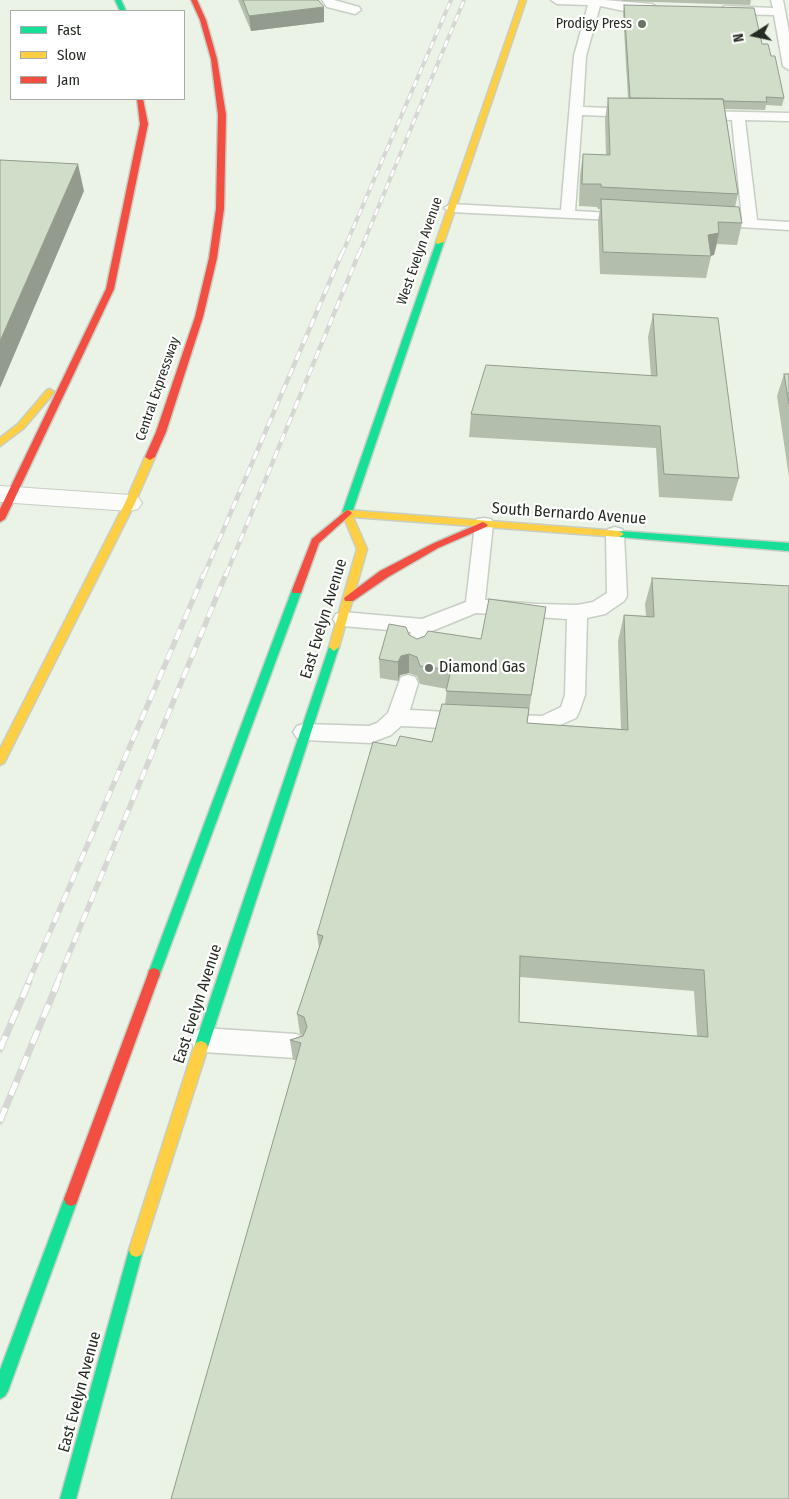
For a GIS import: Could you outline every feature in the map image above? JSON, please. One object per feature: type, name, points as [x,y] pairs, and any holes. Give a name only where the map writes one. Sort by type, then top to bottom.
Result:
[{"type":"main road","name":"Central Expressway","points":[[0,760],[130,503],[161,432],[180,381],[209,275],[220,209],[222,115],[214,59],[203,20],[194,0]]},
{"type":"main road","name":"West Evelyn Avenue","points":[[347,513],[523,0]]},
{"type":"main road","points":[[0,519],[6,495],[110,288],[144,124],[140,100]]},
{"type":"main road","points":[[0,444],[21,426],[45,400],[88,335]]},
{"type":"main road","name":"South Bernardo Avenue","points":[[347,513],[789,546]]},
{"type":"main road","name":"East Evelyn Avenue","points":[[0,1391],[315,541],[347,513],[362,549],[349,598],[140,1235],[68,1499]]},
{"type":"main road","points":[[349,598],[384,574],[435,546],[484,524]]},
{"type":"street","points":[[6,495],[130,503]]},
{"type":"lane","points":[[328,0],[331,4],[355,10]]},
{"type":"lane","points":[[557,0],[595,1],[624,7],[662,8]]},
{"type":"lane","points":[[568,214],[580,56],[595,1]]},
{"type":"lane","points":[[717,10],[778,6],[789,66]]},
{"type":"lane","points":[[576,111],[652,113]]},
{"type":"lane","points":[[681,114],[789,117]]},
{"type":"lane","points":[[738,116],[750,224]]},
{"type":"lane","points":[[451,208],[645,219]]},
{"type":"lane","points":[[702,222],[789,226]]},
{"type":"lane","points":[[475,606],[484,524]]},
{"type":"lane","points":[[343,619],[423,626],[475,606],[577,612],[598,609],[617,596],[615,534]]},
{"type":"lane","points":[[397,718],[544,724],[569,712],[575,695],[577,612]]},
{"type":"lane","points":[[417,648],[423,626]]},
{"type":"lane","points":[[304,732],[370,735],[384,729],[397,718],[408,683]]},
{"type":"lane","points":[[203,1040],[296,1046]]},
{"type":"building","points":[[243,0],[318,0],[324,7],[249,16]]},
{"type":"building","points":[[624,5],[754,8],[762,44],[768,44],[771,56],[775,56],[784,98],[766,97],[767,102],[724,101],[723,99],[630,98]]},
{"type":"building","points":[[608,98],[723,99],[738,194],[601,187],[601,184],[582,184],[583,154],[610,155]]},
{"type":"building","points":[[0,160],[78,164],[0,341]]},
{"type":"building","points":[[601,199],[739,207],[742,223],[718,222],[719,233],[708,235],[711,256],[603,252]]},
{"type":"building","points":[[653,314],[718,318],[739,478],[664,474],[660,426],[471,414],[486,365],[657,376]]},
{"type":"building","points":[[784,374],[789,374],[789,404]]},
{"type":"building","points":[[652,578],[789,586],[789,1499],[171,1499],[301,1043],[290,1040],[303,1036],[307,1027],[304,1017],[297,1014],[323,936],[317,934],[373,742],[396,746],[400,736],[432,742],[442,704],[529,708],[527,723],[628,730],[624,615],[654,617]],"holes":[[[520,956],[704,970],[708,1037],[519,1022]]]},
{"type":"building","points":[[489,599],[546,607],[531,695],[446,691],[451,670],[420,666],[417,657],[409,654],[401,656],[398,662],[379,659],[389,624],[406,627],[409,635],[417,639],[425,636],[428,631],[481,639]]},
{"type":"railway","points":[[342,254],[451,0]]},
{"type":"railway","points":[[359,254],[464,0]]},
{"type":"railway","points":[[204,575],[342,253]]},
{"type":"railway","points":[[226,575],[359,253]]},
{"type":"railway","points":[[28,983],[204,574]]},
{"type":"railway","points":[[57,983],[226,574]]},
{"type":"railway","points":[[0,1049],[29,982]]},
{"type":"railway","points":[[0,1121],[58,982]]},
{"type":"traffic: fast","points":[[118,0],[123,10]]},
{"type":"traffic: fast","points":[[347,513],[440,242]]},
{"type":"traffic: fast","points":[[619,534],[789,547]]},
{"type":"traffic: fast","points":[[154,974],[297,590]]},
{"type":"traffic: fast","points":[[201,1047],[334,647]]},
{"type":"traffic: fast","points":[[0,1391],[71,1199]]},
{"type":"traffic: fast","points":[[68,1499],[136,1250]]},
{"type":"traffic: slow","points":[[440,242],[523,0]]},
{"type":"traffic: slow","points":[[0,443],[21,426],[50,392]]},
{"type":"traffic: slow","points":[[0,760],[130,503],[150,457]]},
{"type":"traffic: slow","points":[[347,513],[619,534]]},
{"type":"traffic: slow","points":[[334,647],[362,549],[347,513]]},
{"type":"traffic: slow","points":[[136,1250],[201,1047]]},
{"type":"traffic: jam","points":[[150,457],[161,432],[199,317],[213,258],[220,209],[222,115],[214,59],[203,20],[194,0]]},
{"type":"traffic: jam","points":[[0,519],[110,289],[144,124],[140,100]]},
{"type":"traffic: jam","points":[[297,590],[315,541],[347,513]]},
{"type":"traffic: jam","points":[[349,598],[384,574],[435,546],[483,525]]},
{"type":"traffic: jam","points":[[71,1199],[154,974]]},
{"type":"place","name":"Prodigy Press","points":[[642,24]]},
{"type":"place","name":"Diamond Gas","points":[[429,668]]}]
